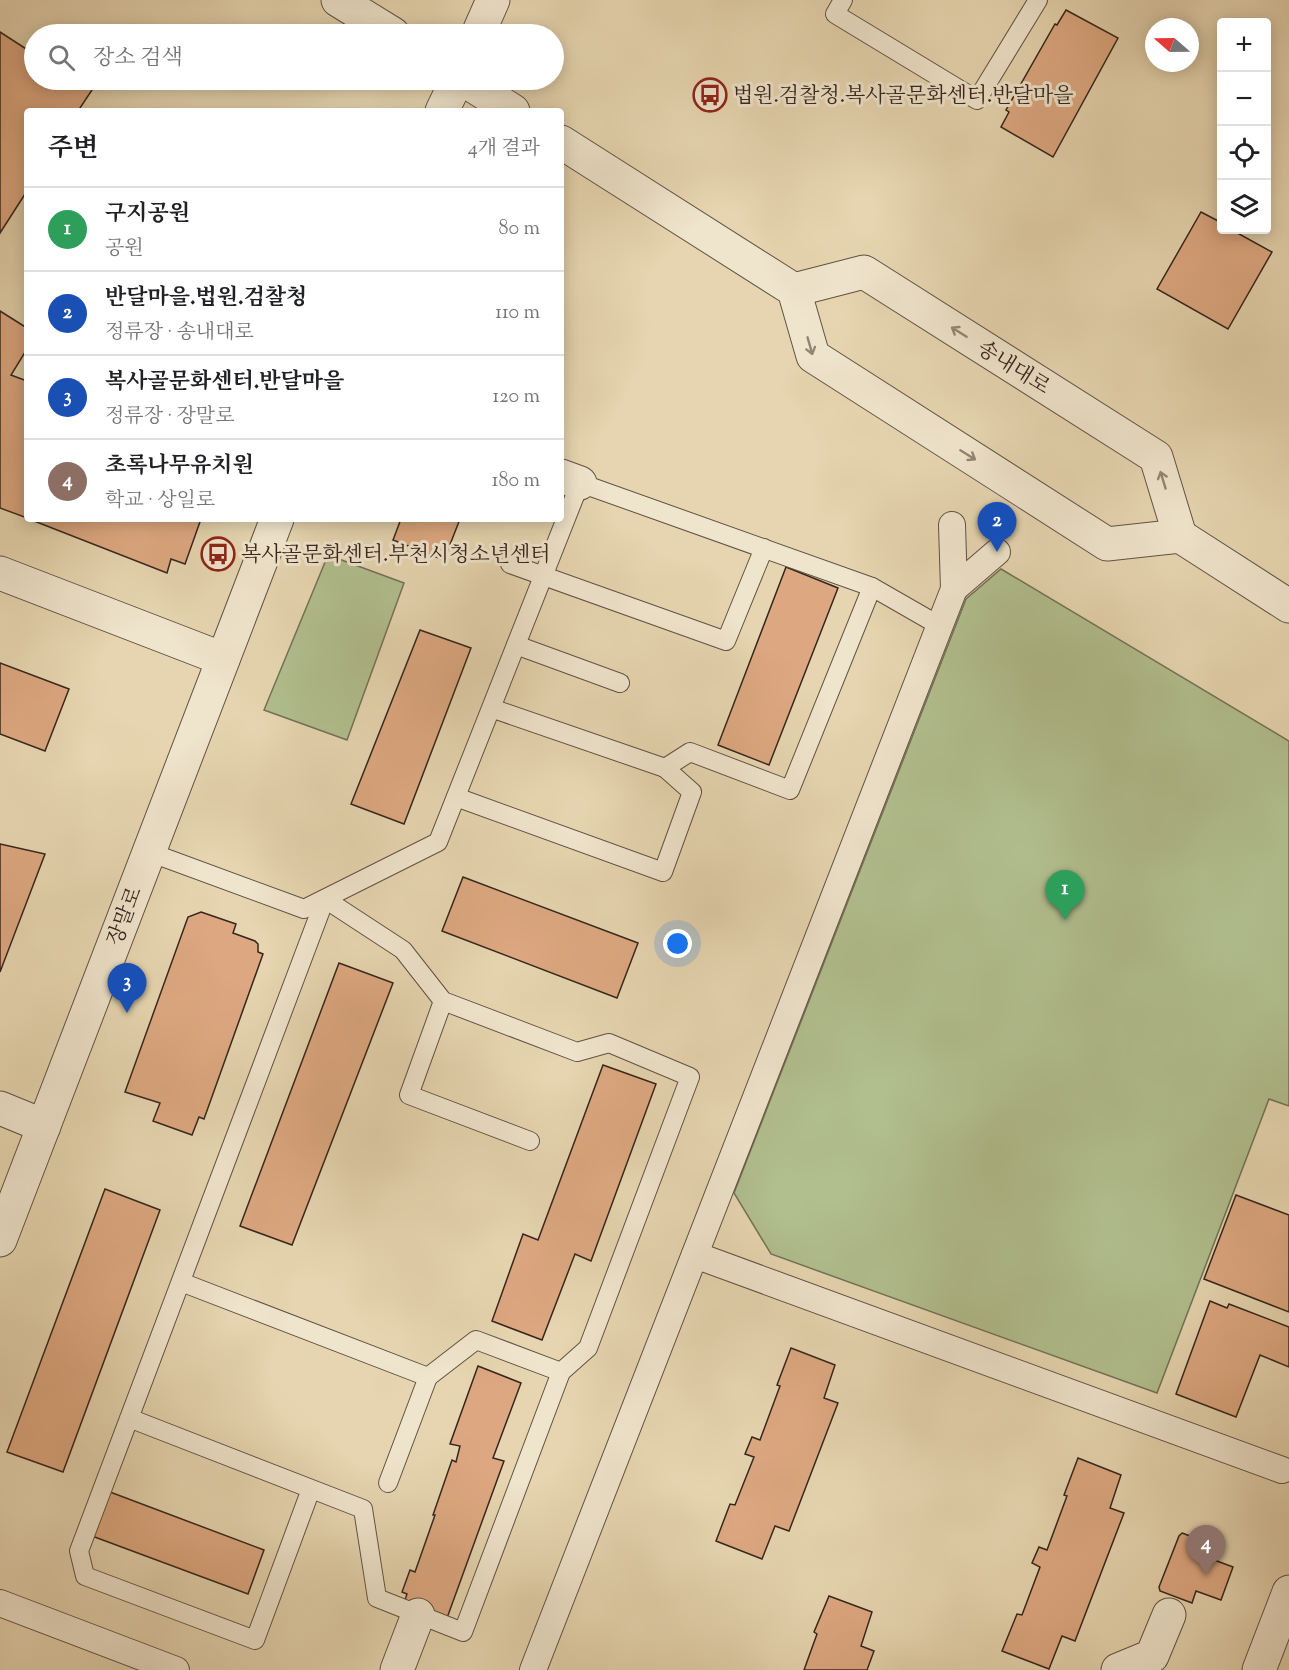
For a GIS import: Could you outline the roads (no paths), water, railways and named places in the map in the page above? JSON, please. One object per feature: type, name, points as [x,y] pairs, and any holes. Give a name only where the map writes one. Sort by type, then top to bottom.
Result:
[{"type":"street","points":[[338,0],[377,24]]},
{"type":"street","points":[[482,24],[494,0]]},
{"type":"street","points":[[443,108],[452,90]]},
{"type":"street","points":[[480,90],[508,108]]},
{"type":"street","points":[[564,144],[794,290],[813,356],[1107,544],[1180,536],[1289,606]]},
{"type":"street","name":"송내대로","points":[[794,290],[864,272],[1156,457],[1180,536]]},
{"type":"street","name":"장말로","points":[[0,1240],[276,522]]},
{"type":"street","points":[[533,1670],[954,589],[952,525]]},
{"type":"street","points":[[954,589],[997,552]]},
{"type":"street","points":[[0,573],[223,659]]},
{"type":"street","points":[[0,1108],[44,1126]]},
{"type":"street","points":[[695,1255],[1282,1470]]},
{"type":"street","points":[[1259,1670],[1289,1592]]},
{"type":"street","points":[[0,1603],[176,1670]]},
{"type":"street","points":[[1118,1670],[1152,1656],[1169,1615]]},
{"type":"street","points":[[397,1670],[418,1616]]},
{"type":"lane","points":[[843,0],[835,14],[976,100],[1038,0]]},
{"type":"lane","points":[[564,502],[570,480],[872,588],[940,626]]},
{"type":"lane","points":[[149,852],[304,909],[438,842],[544,575],[559,522]]},
{"type":"lane","points":[[510,564],[726,641],[764,548]]},
{"type":"lane","points":[[664,768],[690,752],[790,790],[872,588]]},
{"type":"lane","points":[[516,645],[620,683]]},
{"type":"lane","points":[[456,797],[663,872],[693,792],[664,768],[491,708]]},
{"type":"lane","points":[[129,1418],[363,1509],[376,1598],[463,1632],[561,1372],[588,1348],[690,1077],[609,1043],[577,1052],[443,1001],[403,950],[325,899]]},
{"type":"lane","points":[[311,1489],[255,1640],[86,1576],[79,1551],[325,899]]},
{"type":"lane","points":[[443,1001],[409,1095],[530,1141]]},
{"type":"lane","points":[[181,1282],[428,1377]]},
{"type":"lane","points":[[388,1483],[428,1377],[476,1340],[561,1372]]},
{"type":"place","name":"법원.검찰청.복사골문화센터.반달마을","points":[[710,95]]},
{"type":"place","name":"반달마을.법원.검찰청","points":[[997,552]]},
{"type":"place","name":"복사골문화센터.부천시청소년센터","points":[[218,554]]},
{"type":"place","name":"구지공원","points":[[1065,920]]},
{"type":"place","name":"복사골문화센터.반달마을","points":[[127,1013]]},
{"type":"place","name":"초록나무유치원","points":[[1206,1575]]}]
